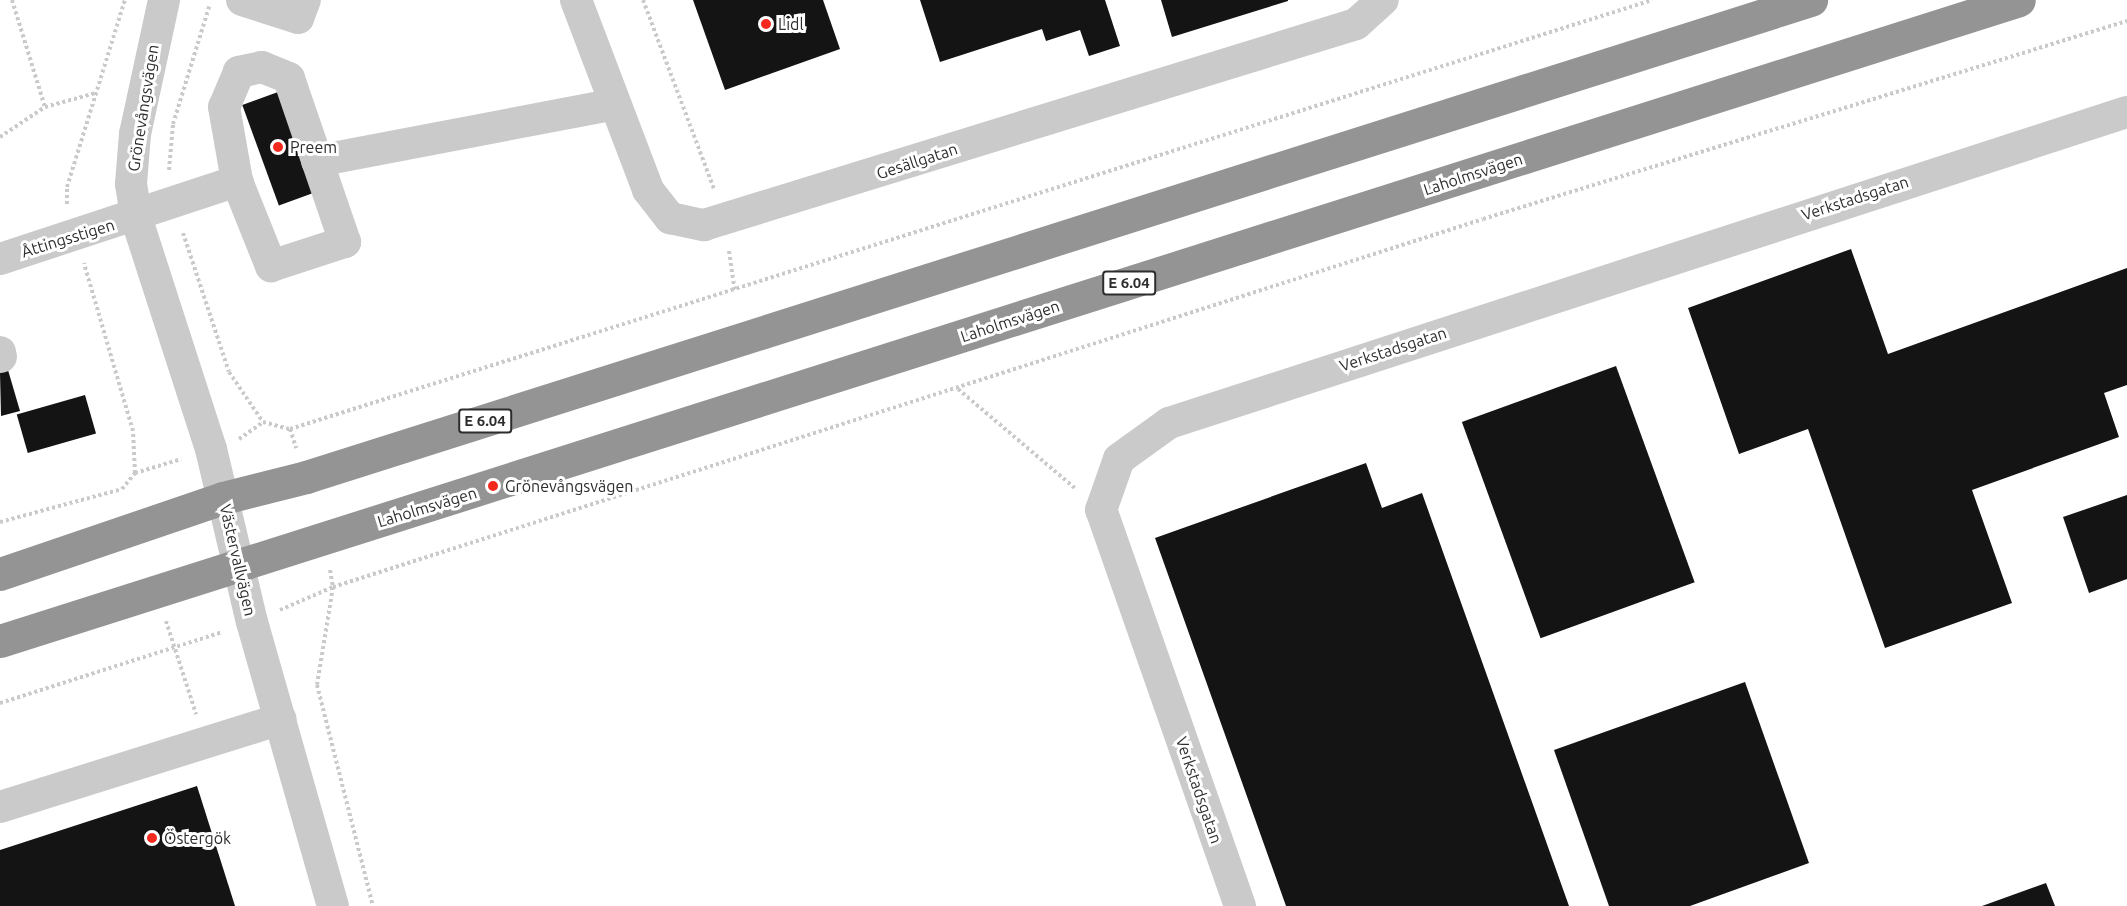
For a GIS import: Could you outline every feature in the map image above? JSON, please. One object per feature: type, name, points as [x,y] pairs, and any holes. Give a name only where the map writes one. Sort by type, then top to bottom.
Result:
[{"type":"highway","name":"E 6.04","points":[[0,574],[223,498],[306,477],[1810,0]]},
{"type":"highway","name":"Laholmsvägen","points":[[0,641],[2019,0]]},
{"type":"street","name":"Grönevångsvägen","points":[[136,217],[131,183],[135,134],[164,0]]},
{"type":"street","points":[[242,0],[298,18],[305,0]]},
{"type":"street","name":"Gesällgatan","points":[[576,0],[648,190],[670,218],[704,225],[726,222],[1356,24],[1383,0]]},
{"type":"street","points":[[262,68],[289,78],[345,242],[271,266],[237,181],[224,107],[239,72],[262,68]]},
{"type":"street","points":[[317,161],[615,104]]},
{"type":"street","name":"Verkstadsgatan","points":[[1240,906],[1101,510],[1119,459],[1169,423],[2127,112]]},
{"type":"street","name":"Åttingsstigen","points":[[0,259],[136,217],[237,181]]},
{"type":"street","name":"Västervallvägen","points":[[136,217],[223,498],[252,622],[333,906]]},
{"type":"street","points":[[0,807],[280,719]]},
{"type":"path","points":[[12,0],[45,107]]},
{"type":"path","points":[[643,0],[726,222],[735,292]]},
{"type":"path","points":[[306,477],[290,429],[735,292],[1652,0]]},
{"type":"path","points":[[0,703],[252,622],[333,587],[2127,21]]},
{"type":"path","points":[[0,137],[45,107],[96,93]]},
{"type":"path","points":[[957,389],[1101,510]]},
{"type":"path","points":[[0,522],[122,489]]},
{"type":"path","points":[[325,538],[333,587],[317,685],[373,906]]},
{"type":"building","name":"Lidl","points":[[693,0],[823,0],[840,49],[725,90]]},
{"type":"building","points":[[920,0],[1105,0],[1120,46],[1089,56],[1080,30],[1046,41],[1042,29],[940,62]]},
{"type":"building","points":[[1161,0],[1288,0],[1288,1],[1172,37]]},
{"type":"building","points":[[278,92],[315,193],[279,206],[242,105]]},
{"type":"building","points":[[1851,249],[1888,354],[2127,268],[2127,385],[2104,393],[2119,437],[1972,490],[2012,603],[1885,648],[1808,429],[1739,454],[1688,308]]},
{"type":"building","points":[[1616,366],[1695,582],[1541,638],[1462,422]]},
{"type":"building","points":[[8,370],[20,411],[1,416],[0,373]]},
{"type":"building","points":[[85,395],[96,433],[28,453],[17,415]]},
{"type":"building","points":[[1366,463],[1382,508],[1422,493],[1569,906],[1286,906],[1155,538]]},
{"type":"building","points":[[2127,495],[2127,579],[2089,593],[2063,517]]},
{"type":"building","points":[[1745,682],[1809,863],[1690,906],[1609,906],[1554,750]]},
{"type":"building","points":[[197,786],[235,906],[0,906],[0,850]]},
{"type":"building","points":[[2046,883],[2055,906],[1982,906]]},
{"type":"place","name":"Lidl","points":[[766,24]]},
{"type":"place","name":"Preem","points":[[278,147]]},
{"type":"place","name":"Grönevångsvägen","points":[[493,486]]},
{"type":"place","name":"Östergök","points":[[152,838]]}]
